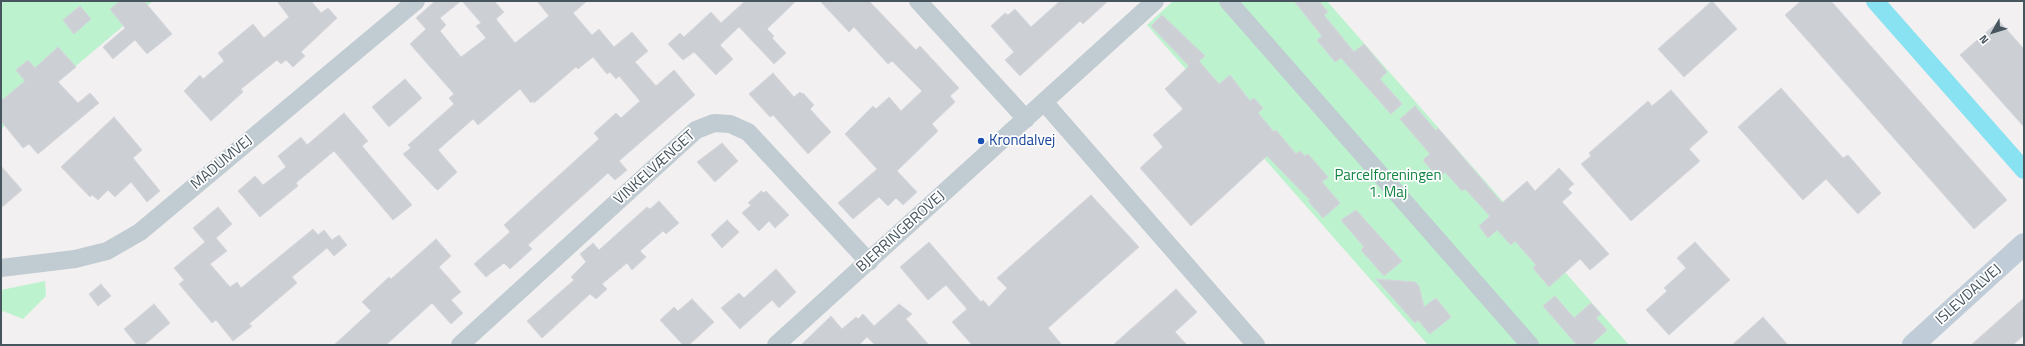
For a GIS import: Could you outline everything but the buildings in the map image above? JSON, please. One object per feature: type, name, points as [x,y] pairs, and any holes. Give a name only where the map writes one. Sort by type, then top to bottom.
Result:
[{"type":"street","name":"MADUMVEJ","points":[[1,268],[75,260],[107,250],[140,232],[416,1]]},
{"type":"street","points":[[918,1],[1026,119]]},
{"type":"street","name":"BJERRINGBROVEJ","points":[[776,345],[1155,1]]},
{"type":"street","points":[[1228,1],[1530,345]]},
{"type":"street","points":[[1044,102],[1256,345]]},
{"type":"street","name":"VINKELVÆNGET","points":[[460,345],[696,130],[714,124],[730,124],[748,132],[869,262]]},
{"type":"street","name":"ISLEVDALVEJ","points":[[1914,345],[2023,247]]},
{"type":"green space","points":[[1,1],[153,1],[1,129]]},
{"type":"green space","name":"Parcelforeningen 1. Maj","points":[[1173,1],[1327,1],[1629,345],[1428,345],[1147,25]]},
{"type":"green space","points":[[45,281],[46,296],[23,319],[3,311],[1,314],[1,290]]},
{"type":"waterway","points":[[1875,1],[2024,170]]},
{"type":"place","name":"Krondalvej","points":[[981,141]]}]
